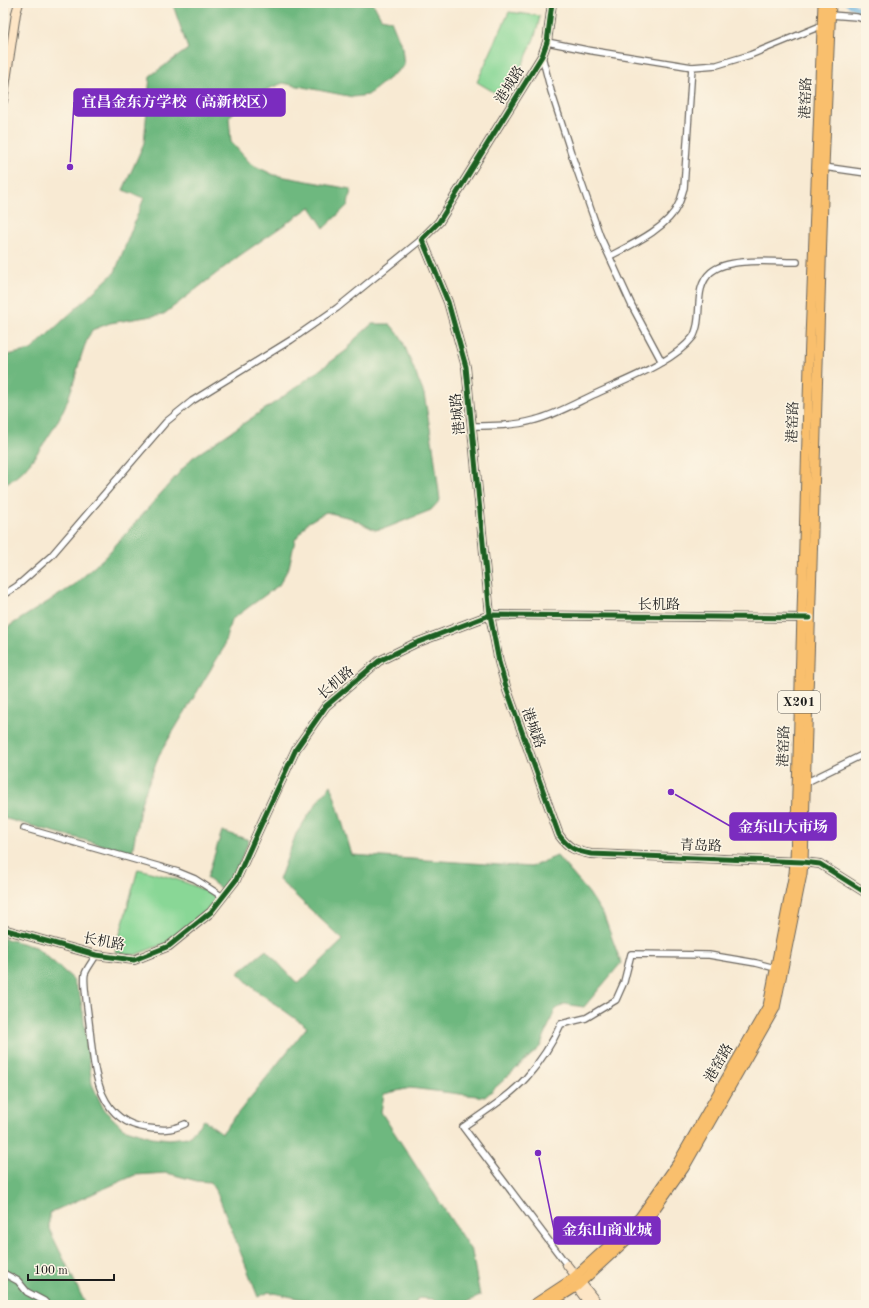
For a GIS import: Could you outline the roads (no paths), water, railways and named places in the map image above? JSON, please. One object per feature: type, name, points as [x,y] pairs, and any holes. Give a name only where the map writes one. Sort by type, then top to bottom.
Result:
[{"type":"main road","name":"港窑路","points":[[533,1305],[576,1281],[640,1217],[677,1164],[768,1006],[794,873],[799,862],[804,783],[809,372],[823,25],[828,8]]},
{"type":"main road","name":"港窑路","points":[[547,1305],[648,1218],[684,1168],[775,1008],[802,874],[799,862],[806,618],[824,167],[828,8]]},
{"type":"street","points":[[3,101],[19,3]]},
{"type":"street","name":"港城路","points":[[552,3],[547,42],[542,56],[439,222],[422,239],[448,302],[464,361],[490,615],[499,662],[507,690],[559,836],[574,850]]},
{"type":"street","points":[[828,8],[866,20]]},
{"type":"street","points":[[547,42],[692,67],[717,66],[750,55],[823,25]]},
{"type":"street","points":[[542,56],[551,91],[600,236],[632,306],[662,362]]},
{"type":"street","points":[[610,256],[653,233],[668,219],[678,206],[684,188],[692,67]]},
{"type":"street","points":[[824,167],[866,173]]},
{"type":"street","points":[[3,595],[17,586],[51,556],[166,422],[192,401],[292,340],[337,308],[422,239]]},
{"type":"street","points":[[471,426],[503,425],[535,420],[558,412],[662,362],[684,347],[694,336],[698,319],[700,293],[704,280],[712,272],[724,265],[735,262],[797,262]]},
{"type":"street","name":"长机路","points":[[3,929],[96,955],[134,960],[169,946],[211,912],[236,880],[296,749],[326,706],[379,661],[416,643],[490,615],[806,618]]},
{"type":"street","points":[[804,783],[866,752]]},
{"type":"street","points":[[24,828],[178,872],[195,879],[223,897]]},
{"type":"street","name":"青岛路","points":[[574,850],[591,854],[820,864],[866,893]]},
{"type":"street","points":[[590,1305],[567,1265],[463,1127],[496,1104],[526,1079],[552,1044],[561,1024],[586,1018],[616,1000],[624,982],[631,954],[709,955],[776,968]]},
{"type":"street","points":[[96,955],[85,974],[96,1074],[102,1093],[109,1106],[120,1117],[132,1124],[144,1128],[166,1130],[177,1128],[185,1124]]},
{"type":"street","points":[[3,1273],[18,1281],[27,1292],[44,1301],[48,1305]]},
{"type":"street","points":[[576,1281],[599,1305]]},
{"type":"waterway","points":[[848,3],[866,13]]},
{"type":"place","name":"宜昌金东方学校（高新校区）","points":[[70,167]]},
{"type":"place","name":"金东山大市场","points":[[671,792]]},
{"type":"place","name":"金东山商业城","points":[[538,1153]]}]
